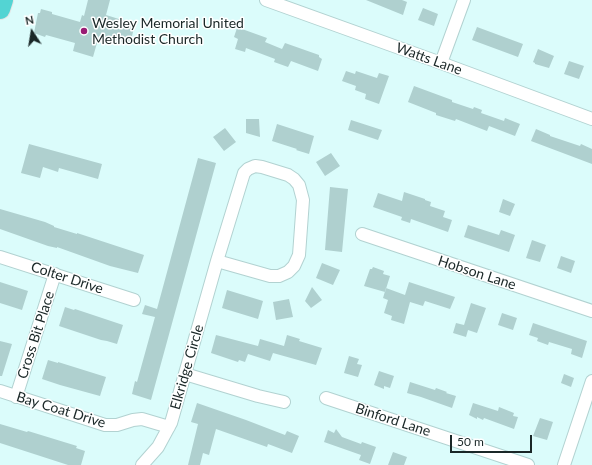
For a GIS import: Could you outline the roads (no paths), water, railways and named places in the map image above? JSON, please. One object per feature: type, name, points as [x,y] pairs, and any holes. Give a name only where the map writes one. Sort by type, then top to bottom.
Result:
[{"type":"highway","points":[[0,9],[2,0]]},
{"type":"street","name":"Watts Lane","points":[[266,0],[592,119]]},
{"type":"street","points":[[441,63],[464,0]]},
{"type":"street","name":"Elkridge Circle","points":[[142,465],[158,448],[169,428],[217,261],[244,173],[248,169],[255,166],[288,175],[294,179],[299,185],[304,200],[299,255],[294,266],[288,272],[279,276],[270,276],[217,261]]},
{"type":"street","name":"Hobson Lane","points":[[362,234],[592,311]]},
{"type":"street","name":"Colter Drive","points":[[0,257],[134,300]]},
{"type":"street","name":"Cross Bit Place","points":[[16,397],[55,274]]},
{"type":"street","points":[[185,374],[258,396],[284,402]]},
{"type":"street","points":[[564,465],[592,382]]},
{"type":"street","name":"Bay Coat Drive","points":[[0,391],[105,425],[117,426],[133,420],[142,419],[169,428]]},
{"type":"street","name":"Binford Lane","points":[[326,398],[528,465]]},
{"type":"place","name":"Wesley Memorial United Methodist Church","points":[[84,31]]}]
